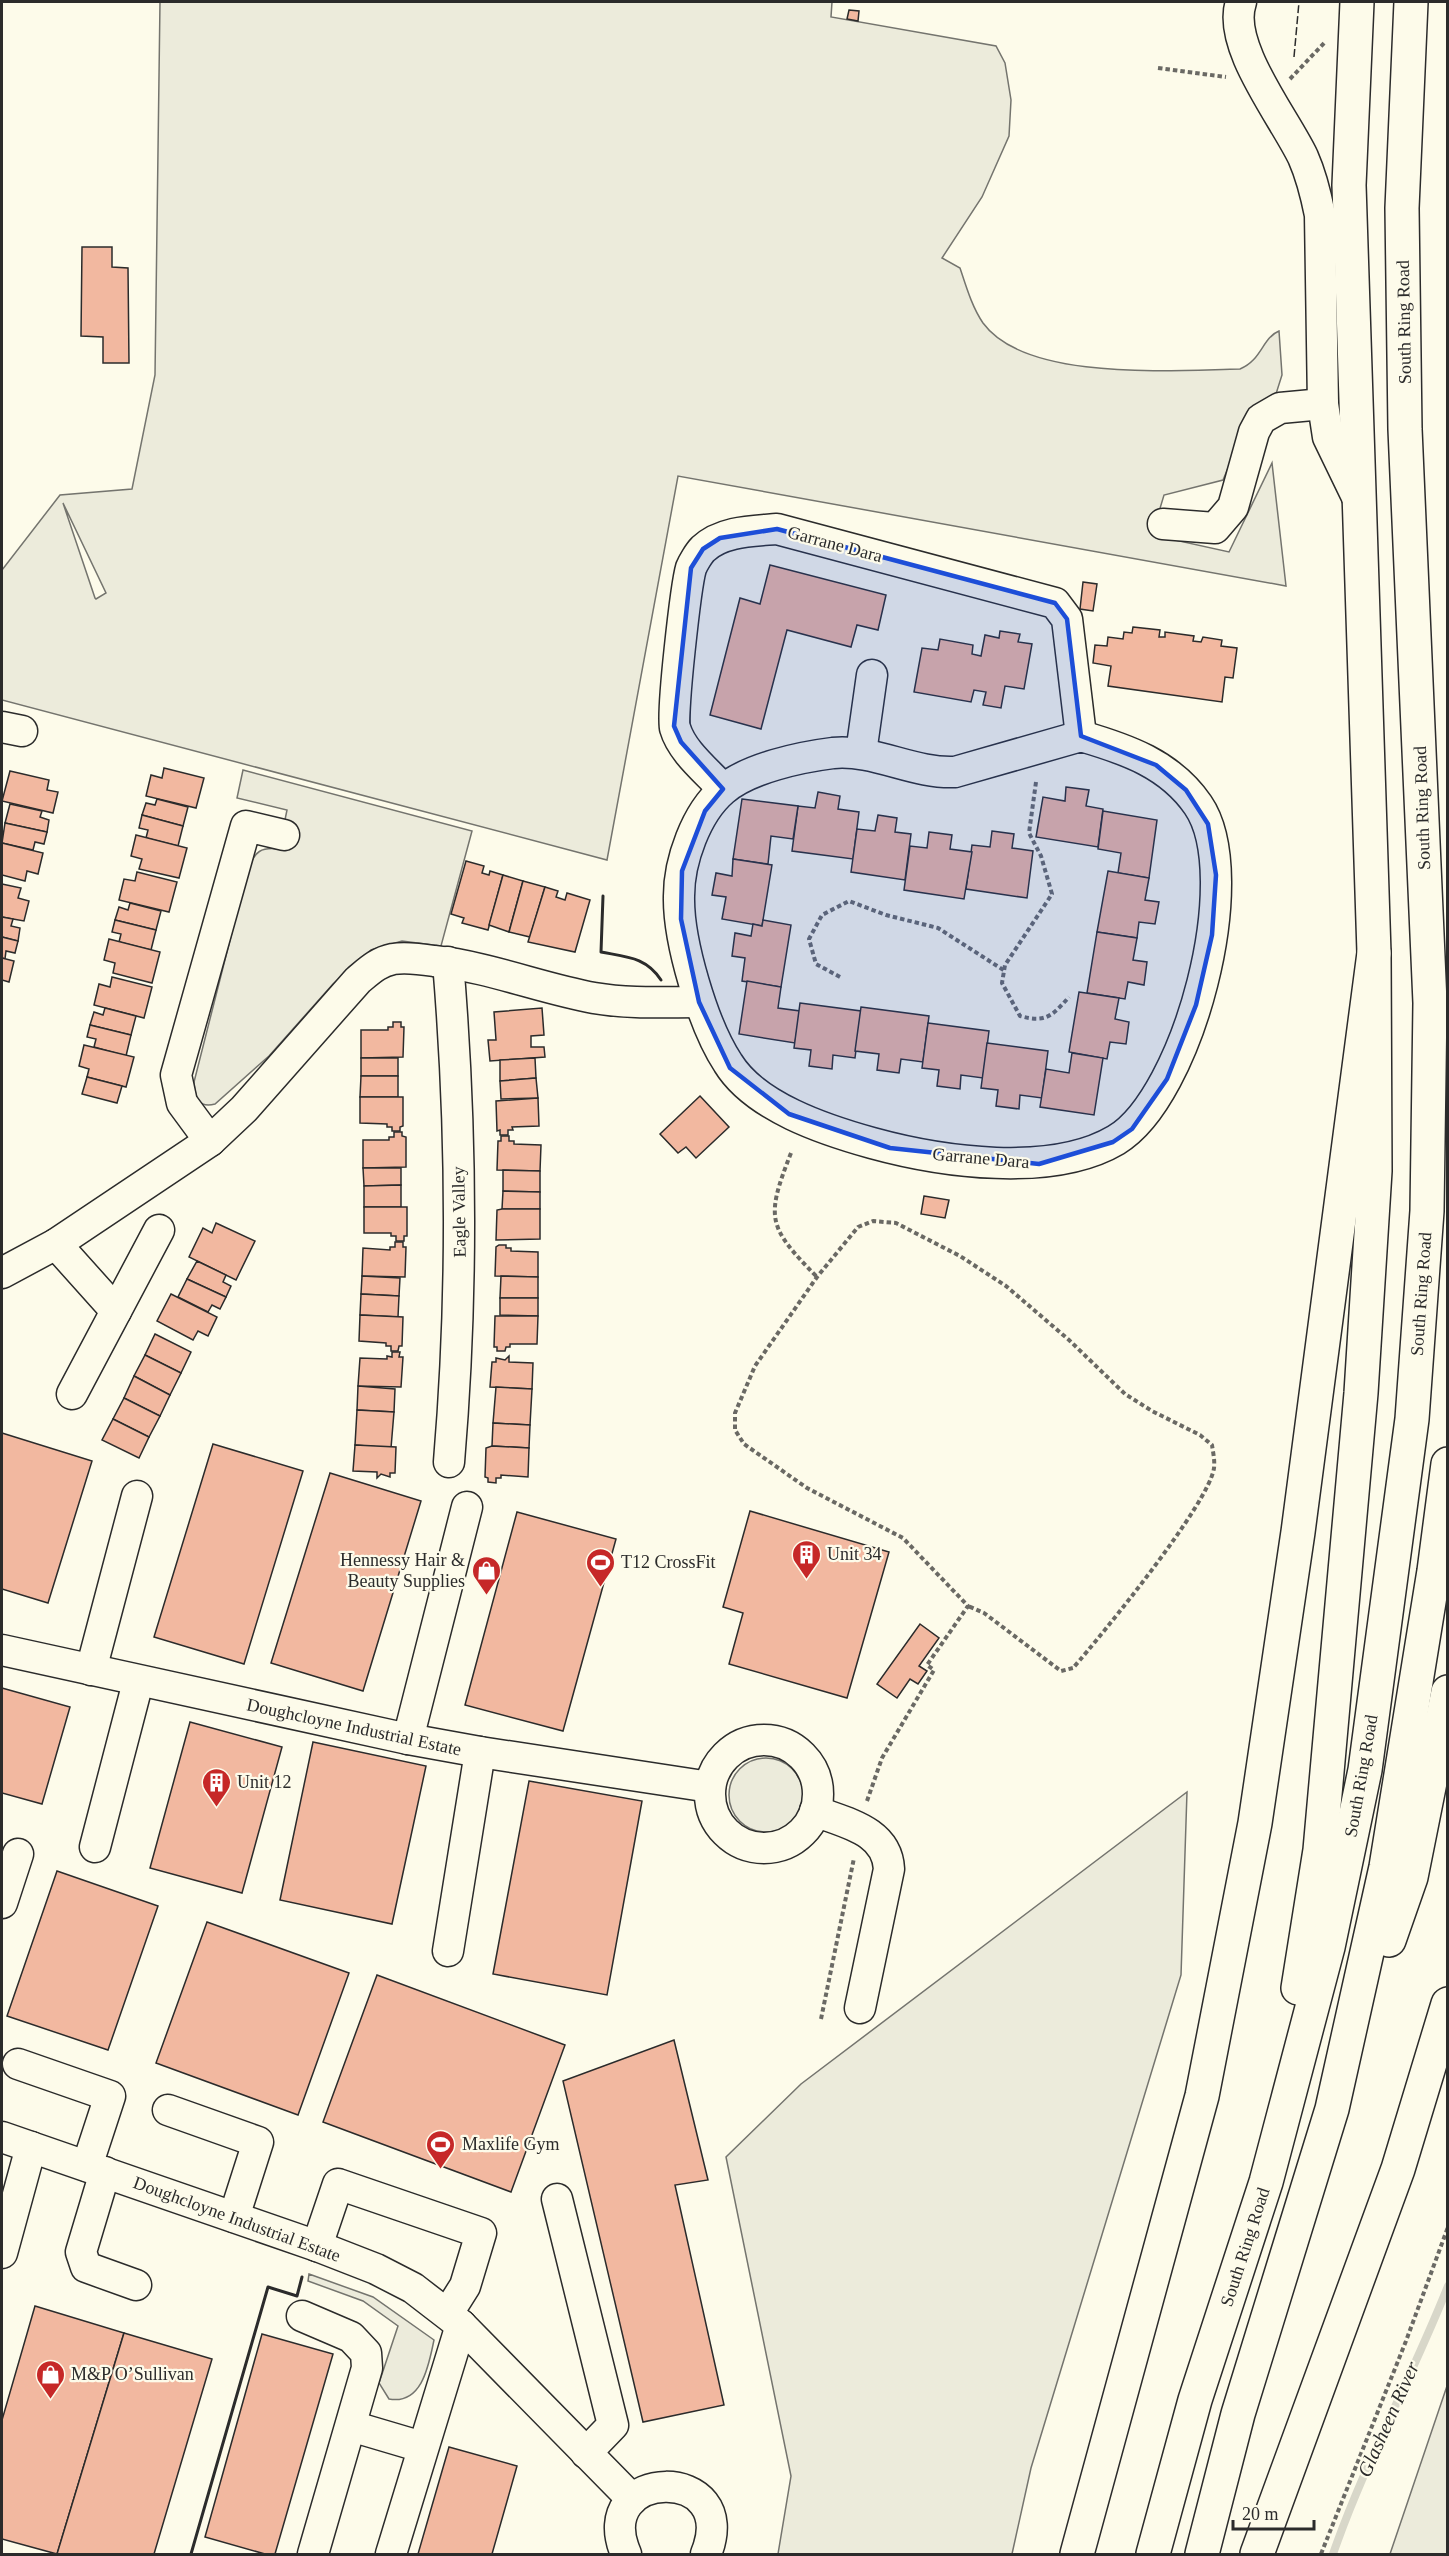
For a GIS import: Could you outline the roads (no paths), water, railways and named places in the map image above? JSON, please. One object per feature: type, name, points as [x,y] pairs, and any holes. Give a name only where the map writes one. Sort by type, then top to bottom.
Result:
[{"type":"main road","points":[[1266,2182],[1320,1850],[1361,1393],[1375,1170],[1374,953],[1348,185],[1357,2]]},
{"type":"main road","name":"South Ring Road","points":[[1153,2554],[1195,2400],[1266,2182],[1328,1947],[1365,1770],[1412,1419],[1427,1211],[1430,1003],[1405,429],[1403,232],[1411,2]]},
{"type":"main road","points":[[1077,2554],[1202,2096],[1253,1834],[1298,1532],[1374,953]]},
{"type":"main road","points":[[1332,2109],[1386,1867],[1434,1571],[1448,1464]]},
{"type":"main road","points":[[1202,2554],[1238,2414],[1332,2109],[1411,1876],[1448,1692]]},
{"type":"main road","points":[[1257,2554],[1398,2169],[1448,2004]]},
{"type":"street","points":[[1241,2],[1237,18],[1242,39],[1256,72],[1303,158],[1320,215],[1323,404],[1328,437],[1359,501]]},
{"type":"street","points":[[1162,524],[1215,528],[1233,507],[1252,441],[1261,419],[1281,408],[1323,404]]},
{"type":"street","name":"Garrane Dara","points":[[723,789],[681,742],[674,726],[681,639],[691,568],[703,549],[720,538],[747,531],[777,529],[1055,603],[1067,619],[1081,736]]},
{"type":"street","points":[[861,753],[872,675]]},
{"type":"street","name":"Garrane Dara","points":[[1081,736],[1123,748],[1156,765],[1173,777],[1200,807],[1208,824],[1213,845],[1216,875],[1212,935],[1196,1005],[1167,1079],[1132,1129],[1113,1142],[1089,1152],[1039,1164],[1014,1164],[890,1148],[842,1135],[789,1114],[742,1080],[721,1052],[699,1002],[681,919],[680,883],[689,847],[705,811],[723,789],[746,776],[790,761],[836,753],[861,753],[934,773],[955,772],[1081,736]]},
{"type":"street","points":[[210,1141],[182,1103],[176,1075],[246,826],[284,835]]},
{"type":"street","points":[[2,1273],[56,1244],[210,1141],[244,1109],[358,980],[376,965],[393,959],[407,958],[447,962],[595,998],[625,1001],[699,1002]]},
{"type":"street","name":"Eagle Valley","points":[[447,962],[457,1122],[461,1240],[449,1462]]},
{"type":"street","points":[[72,1394],[159,1230]]},
{"type":"street","points":[[56,1244],[116,1311]]},
{"type":"street","points":[[91,1671],[137,1496]]},
{"type":"street","points":[[408,1738],[467,1508]]},
{"type":"street","name":"Doughcloyne Industrial Estate","points":[[2,1650],[138,1682],[480,1752],[710,1787]]},
{"type":"street","points":[[95,1847],[138,1682]]},
{"type":"street","points":[[776,1742],[792,1748],[806,1760],[815,1776],[818,1793],[815,1811],[807,1827],[794,1839],[778,1847],[760,1848],[743,1845],[728,1835],[716,1821],[710,1805],[710,1787],[716,1770],[726,1755],[749,1743],[776,1742]]},
{"type":"street","points":[[448,1951],[480,1752]]},
{"type":"street","points":[[815,1811],[860,1828],[879,1840],[887,1852],[890,1869],[860,2008]]},
{"type":"street","points":[[2,1903],[18,1854]]},
{"type":"street","points":[[18,2064],[110,2097],[81,2252],[83,2262],[92,2271],[136,2285]]},
{"type":"street","points":[[168,2110],[258,2142],[234,2217]]},
{"type":"street","name":"Doughcloyne Industrial Estate","points":[[2,2137],[317,2246],[376,2269],[413,2288],[454,2319],[632,2499]]},
{"type":"street","points":[[2,2253],[31,2147]]},
{"type":"street","points":[[317,2246],[338,2184],[481,2234],[454,2319],[422,2447],[391,2554]]},
{"type":"street","points":[[557,2199],[613,2425],[586,2453]]},
{"type":"street","points":[[302,2316],[351,2337],[366,2353],[367,2368],[313,2554]]},
{"type":"street","points":[[351,2426],[422,2447]]},
{"type":"street","points":[[626,2554],[621,2543],[620,2528],[623,2512],[632,2499],[644,2490],[659,2485],[674,2485],[688,2490],[700,2499],[711,2519],[711,2542],[706,2554]]},
{"type":"waterway","name":"Glasheen River","points":[[1333,2554],[1359,2486],[1448,2286]]},
{"type":"place","name":"Unit 34","points":[[806,1580]]},
{"type":"place","name":"T12 CrossFit","points":[[600,1588]]},
{"type":"place","name":"Hennessy Hair & Beauty Supplies","points":[[486,1596]]},
{"type":"place","name":"Unit 12","points":[[216,1808]]},
{"type":"place","name":"Maxlife Gym","points":[[441,2170]]},
{"type":"place","name":"M&P O’Sullivan","points":[[50,2400]]}]
